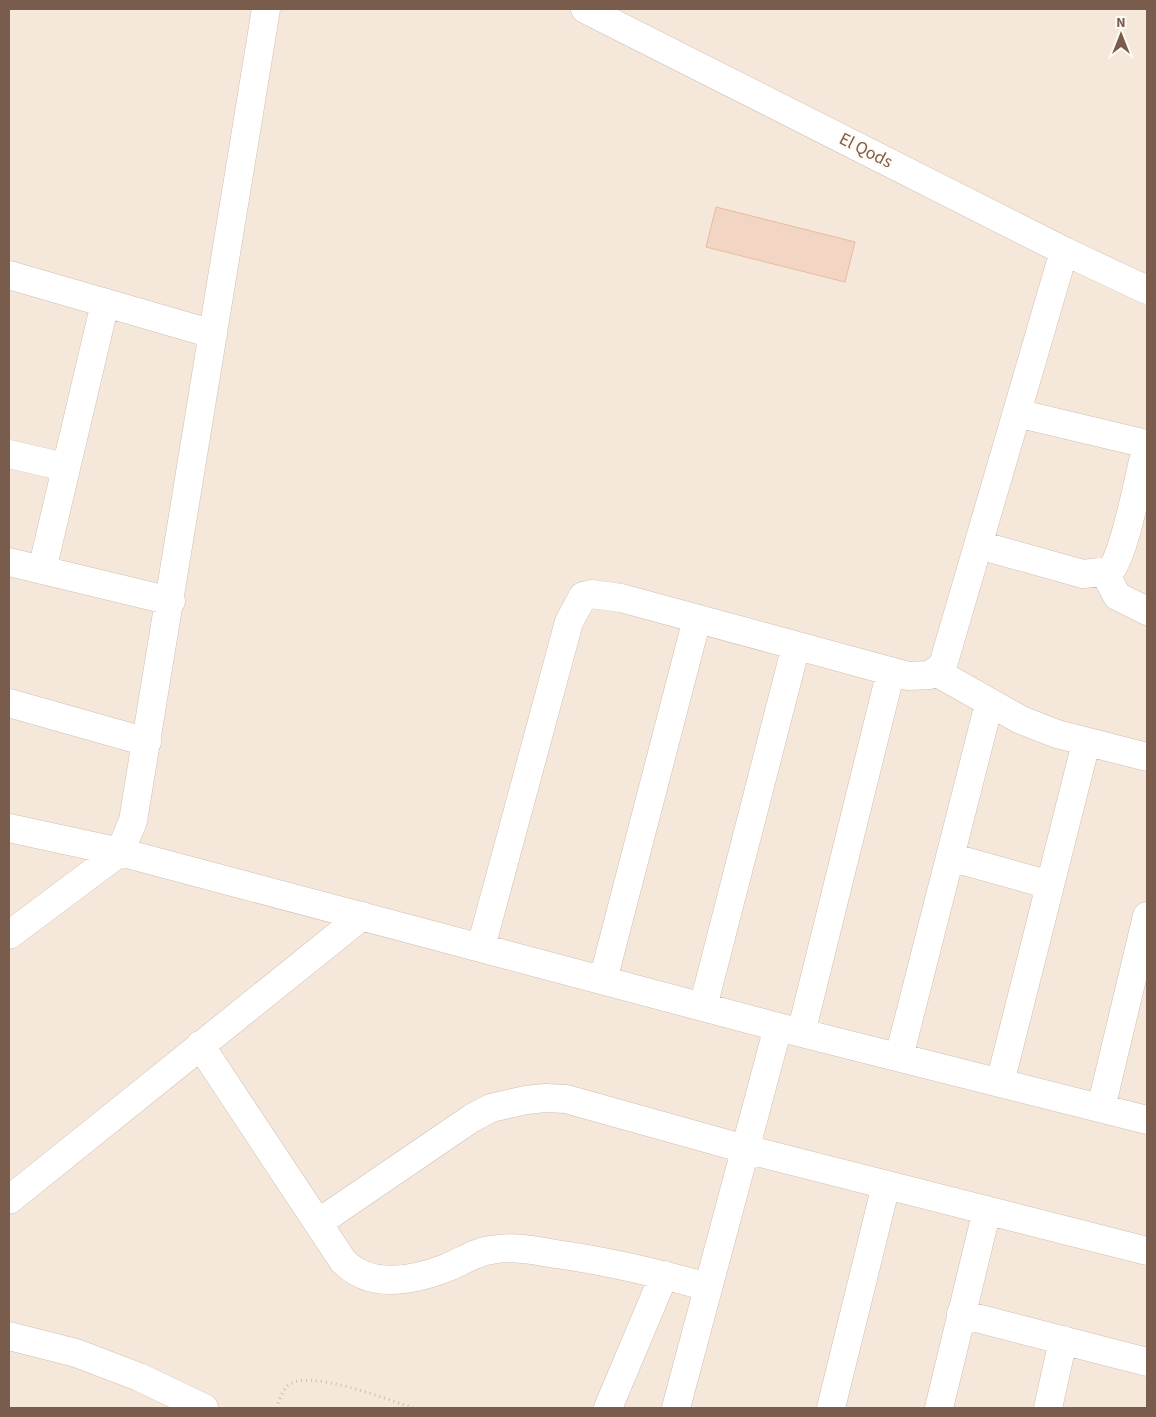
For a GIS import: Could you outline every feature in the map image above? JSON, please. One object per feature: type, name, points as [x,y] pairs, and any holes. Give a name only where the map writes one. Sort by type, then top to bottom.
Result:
[{"type":"street","points":[[9,935],[120,852],[133,822],[171,601],[266,9]]},
{"type":"street","name":"El Qods","points":[[586,9],[1064,251],[1147,290]]},
{"type":"street","points":[[481,947],[568,628],[580,601],[587,595],[605,595],[697,618],[908,676],[924,676],[936,672],[947,655],[1064,251]]},
{"type":"street","points":[[9,276],[213,334]]},
{"type":"street","points":[[42,570],[105,303]]},
{"type":"street","points":[[979,545],[1083,574],[1105,573],[1116,564],[1147,444],[1017,413]]},
{"type":"street","points":[[9,454],[66,467]]},
{"type":"street","points":[[9,562],[171,601]]},
{"type":"street","points":[[1105,573],[1117,596],[1147,610]]},
{"type":"street","points":[[603,980],[697,618]]},
{"type":"street","points":[[703,1007],[796,646]]},
{"type":"street","points":[[676,1408],[745,1149],[790,1030],[890,671]]},
{"type":"street","points":[[936,672],[989,704],[1021,720],[1086,743],[1147,757]]},
{"type":"street","points":[[9,703],[147,742]]},
{"type":"street","points":[[898,1058],[989,704]]},
{"type":"street","points":[[1000,1083],[1086,743]]},
{"type":"street","points":[[9,828],[120,852],[790,1030],[1147,1120]]},
{"type":"street","points":[[950,857],[1050,885]]},
{"type":"street","points":[[11,1194],[362,916]]},
{"type":"street","points":[[1101,1108],[1147,916]]},
{"type":"street","points":[[200,1045],[342,1261],[351,1270],[363,1276],[391,1281],[423,1276],[484,1251],[513,1248],[584,1258],[664,1275],[708,1287]]},
{"type":"street","points":[[318,1223],[472,1118],[491,1108],[545,1098],[566,1099],[745,1149],[1147,1251]]},
{"type":"street","points":[[831,1408],[886,1185]]},
{"type":"street","points":[[939,1408],[987,1210]]},
{"type":"street","points":[[608,1408],[664,1275]]},
{"type":"street","points":[[962,1314],[1147,1362]]},
{"type":"street","points":[[9,1336],[76,1353],[139,1377],[204,1408]]},
{"type":"street","points":[[1048,1408],[1064,1340]]},
{"type":"path","points":[[276,1408],[286,1387],[301,1380],[333,1383],[414,1408]]},
{"type":"shaded area","points":[[9,9],[1147,9],[1147,1408],[9,1408]]},
{"type":"building","points":[[716,207],[855,242],[845,282],[706,247]]}]
